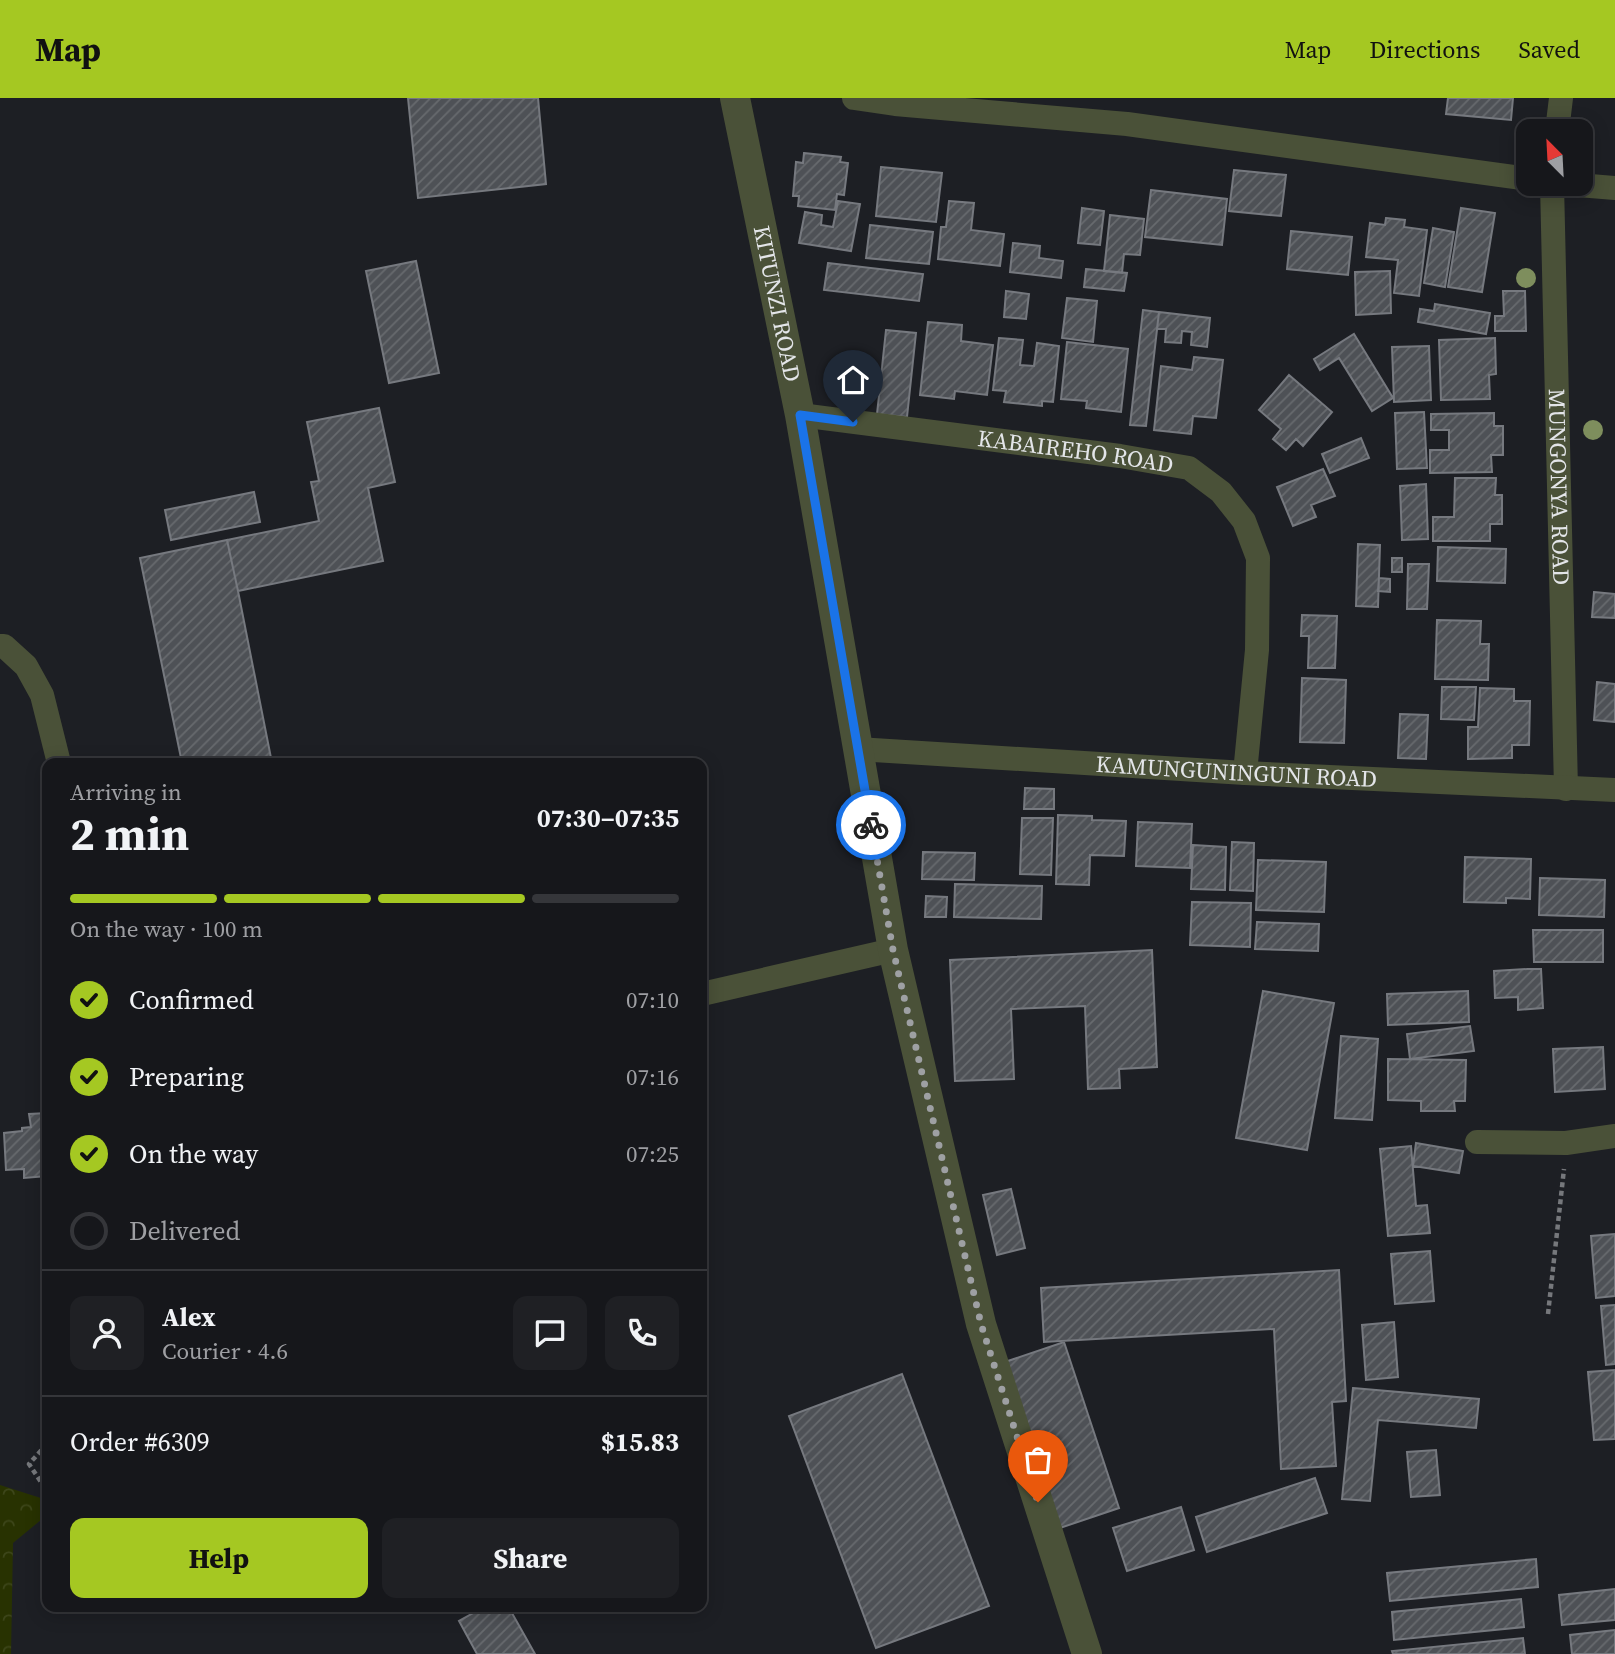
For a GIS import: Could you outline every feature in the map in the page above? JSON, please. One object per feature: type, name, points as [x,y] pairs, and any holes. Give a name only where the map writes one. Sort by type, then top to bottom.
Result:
[{"type":"street","name":"KITUNZI ROAD","points":[[735,98],[800,415],[893,950],[981,1324],[1087,1654]]},
{"type":"street","points":[[854,98],[1127,124],[1516,177]]},
{"type":"street","points":[[1559,119],[1561,98]]},
{"type":"street","points":[[1593,186],[1615,188]]},
{"type":"street","name":"MUNGONYA ROAD","points":[[1552,196],[1566,789]]},
{"type":"street","name":"KABAIREHO ROAD","points":[[800,415],[1120,456],[1189,468],[1221,492],[1244,521],[1258,558],[1256,650],[1245,773]]},
{"type":"street","points":[[0,646],[4,646],[26,666],[42,695],[58,758]]},
{"type":"street","name":"KAMUNGUNINGUNI ROAD","points":[[857,748],[1245,773],[1615,790]]},
{"type":"street","points":[[707,992],[893,950]]},
{"type":"street","points":[[1477,1142],[1566,1143],[1615,1136]]},
{"type":"path","points":[[1548,1314],[1566,1143]]},
{"type":"path","points":[[42,1450],[29,1464],[42,1484]]},
{"type":"green space","points":[[0,1485],[42,1498],[42,1519],[13,1543],[11,1654],[0,1654]]},
{"type":"building","points":[[408,98],[538,98],[546,184],[418,198]]},
{"type":"building","points":[[1448,98],[1513,98],[1511,120],[1446,114]]},
{"type":"building","points":[[804,153],[841,157],[840,162],[848,163],[844,195],[837,194],[835,210],[798,206],[799,196],[793,196],[796,162],[803,163]]},
{"type":"building","points":[[881,167],[942,173],[936,222],[876,216]]},
{"type":"building","points":[[1234,170],[1286,175],[1281,216],[1229,211]]},
{"type":"building","points":[[1151,190],[1227,199],[1222,245],[1145,237]]},
{"type":"building","points":[[838,201],[860,204],[851,251],[799,243],[805,212],[822,215],[821,225],[833,227]]},
{"type":"building","points":[[949,201],[974,203],[971,230],[1004,234],[1000,266],[938,259],[941,227],[946,227]]},
{"type":"building","points":[[1082,208],[1104,211],[1100,245],[1078,243]]},
{"type":"building","points":[[1461,208],[1495,213],[1482,292],[1448,287]]},
{"type":"building","points":[[1110,215],[1144,219],[1140,255],[1124,254],[1122,273],[1104,271]]},
{"type":"building","points":[[1386,218],[1405,220],[1404,227],[1427,230],[1419,296],[1394,293],[1398,260],[1366,257],[1370,223],[1385,225]]},
{"type":"building","points":[[870,225],[933,232],[929,264],[866,258]]},
{"type":"building","points":[[1433,228],[1454,232],[1445,287],[1424,283]]},
{"type":"building","points":[[1291,231],[1352,237],[1348,275],[1287,269]]},
{"type":"building","points":[[1013,243],[1040,246],[1039,258],[1063,261],[1061,278],[1010,272]]},
{"type":"building","points":[[416,261],[439,373],[389,383],[366,271]]},
{"type":"building","points":[[828,263],[923,274],[919,301],[824,290]]},
{"type":"building","points":[[1086,269],[1127,273],[1124,291],[1084,287]]},
{"type":"building","points":[[1390,271],[1391,313],[1356,315],[1355,272]]},
{"type":"building","points":[[1006,291],[1029,294],[1026,319],[1004,317]]},
{"type":"building","points":[[1503,291],[1525,291],[1526,331],[1495,331],[1495,316],[1504,316]]},
{"type":"building","points":[[1067,298],[1097,301],[1093,342],[1062,338]]},
{"type":"building","points":[[1435,304],[1490,313],[1486,334],[1418,322],[1420,309],[1434,311]]},
{"type":"building","points":[[1143,310],[1159,312],[1146,426],[1130,425]]},
{"type":"building","points":[[1159,312],[1210,318],[1207,347],[1191,345],[1192,332],[1182,331],[1181,343],[1165,342],[1166,329],[1157,329]]},
{"type":"building","points":[[928,322],[962,325],[961,341],[993,345],[987,395],[955,391],[954,399],[920,395]]},
{"type":"building","points":[[886,330],[916,333],[907,417],[877,414]]},
{"type":"building","points":[[1354,334],[1393,398],[1372,411],[1339,358],[1320,370],[1314,359]]},
{"type":"building","points":[[999,338],[1023,340],[1020,365],[1034,366],[1037,343],[1059,346],[1053,402],[1042,401],[1042,406],[1004,402],[1006,391],[993,390]]},
{"type":"building","points":[[1495,338],[1496,374],[1489,375],[1490,399],[1441,400],[1439,340]]},
{"type":"building","points":[[1067,342],[1128,349],[1121,412],[1086,408],[1087,401],[1061,399]]},
{"type":"building","points":[[1429,346],[1431,400],[1394,402],[1392,347]]},
{"type":"building","points":[[1194,357],[1223,360],[1216,418],[1193,416],[1191,434],[1154,430],[1161,366],[1192,370]]},
{"type":"building","points":[[1289,375],[1332,412],[1303,446],[1296,439],[1286,450],[1273,439],[1281,429],[1259,410]]},
{"type":"building","points":[[379,408],[395,482],[368,488],[383,561],[238,591],[227,540],[319,521],[311,482],[319,481],[307,422]]},
{"type":"building","points":[[1424,412],[1427,468],[1397,469],[1395,413]]},
{"type":"building","points":[[1494,413],[1494,426],[1503,426],[1503,455],[1491,455],[1492,472],[1430,473],[1430,450],[1449,450],[1449,430],[1431,430],[1431,414]]},
{"type":"building","points":[[1361,438],[1369,458],[1330,473],[1322,454]]},
{"type":"building","points":[[1323,469],[1335,496],[1311,505],[1316,517],[1293,526],[1277,487]]},
{"type":"building","points":[[1455,478],[1496,478],[1495,495],[1502,495],[1502,524],[1490,524],[1490,541],[1433,541],[1433,517],[1454,517]]},
{"type":"building","points":[[1426,484],[1428,539],[1402,540],[1400,486]]},
{"type":"building","points":[[254,492],[260,522],[171,540],[165,510]]},
{"type":"building","points":[[227,540],[271,758],[181,758],[140,558]]},
{"type":"building","points":[[1358,544],[1380,545],[1378,607],[1356,606]]},
{"type":"building","points":[[1438,547],[1506,549],[1505,583],[1437,581]]},
{"type":"building","points":[[1392,558],[1402,558],[1402,572],[1392,572]]},
{"type":"building","points":[[1408,564],[1429,564],[1427,609],[1407,609]]},
{"type":"building","points":[[1379,578],[1390,579],[1390,592],[1378,591]]},
{"type":"building","points":[[1594,592],[1615,594],[1615,618],[1592,617]]},
{"type":"building","points":[[1302,615],[1337,616],[1335,668],[1308,668],[1309,636],[1301,636]]},
{"type":"building","points":[[1437,620],[1481,621],[1480,644],[1489,644],[1488,680],[1435,679]]},
{"type":"building","points":[[1302,678],[1346,680],[1344,743],[1300,742]]},
{"type":"building","points":[[1597,682],[1615,684],[1615,722],[1594,720]]},
{"type":"building","points":[[1442,687],[1476,687],[1474,720],[1441,719]]},
{"type":"building","points":[[1480,688],[1514,689],[1514,701],[1530,701],[1529,745],[1512,745],[1512,758],[1468,759],[1468,727],[1478,727]]},
{"type":"building","points":[[1400,714],[1428,715],[1426,759],[1398,758]]},
{"type":"building","points":[[1025,788],[1054,789],[1054,809],[1024,809]]},
{"type":"building","points":[[1058,815],[1126,821],[1124,856],[1090,855],[1089,885],[1056,884]]},
{"type":"building","points":[[1022,818],[1053,818],[1051,875],[1020,874]]},
{"type":"building","points":[[1138,822],[1192,824],[1190,868],[1136,866]]},
{"type":"building","points":[[1232,842],[1254,843],[1253,891],[1230,890]]},
{"type":"building","points":[[1193,845],[1226,847],[1225,890],[1191,889]]},
{"type":"building","points":[[923,852],[975,853],[974,880],[922,879]]},
{"type":"building","points":[[1465,857],[1531,859],[1530,899],[1506,898],[1506,903],[1464,902]]},
{"type":"building","points":[[1258,860],[1326,862],[1324,912],[1256,910]]},
{"type":"building","points":[[1540,878],[1605,880],[1604,917],[1539,915]]},
{"type":"building","points":[[955,884],[1042,886],[1041,919],[954,917]]},
{"type":"building","points":[[926,896],[947,897],[946,917],[925,917]]},
{"type":"building","points":[[1192,902],[1251,903],[1250,947],[1190,945]]},
{"type":"building","points":[[1257,922],[1319,924],[1318,951],[1255,949]]},
{"type":"building","points":[[1533,930],[1603,930],[1603,962],[1534,962]]},
{"type":"building","points":[[1152,950],[1157,1067],[1119,1069],[1120,1088],[1088,1089],[1085,1006],[1011,1009],[1014,1079],[955,1081],[950,960]]},
{"type":"building","points":[[1541,969],[1543,1008],[1518,1010],[1518,997],[1495,998],[1494,971]]},
{"type":"building","points":[[1263,991],[1334,1003],[1307,1150],[1236,1138]]},
{"type":"building","points":[[1468,991],[1469,1022],[1388,1025],[1387,994]]},
{"type":"building","points":[[1470,1026],[1474,1051],[1410,1059],[1407,1034]]},
{"type":"building","points":[[1341,1036],[1378,1039],[1372,1120],[1335,1118]]},
{"type":"building","points":[[1603,1047],[1605,1089],[1555,1092],[1553,1049]]},
{"type":"building","points":[[1388,1059],[1466,1060],[1465,1101],[1454,1101],[1455,1111],[1421,1111],[1421,1101],[1388,1100]]},
{"type":"building","points":[[42,1113],[42,1176],[24,1178],[24,1169],[6,1170],[4,1133],[31,1127],[29,1114]]},
{"type":"building","points":[[1416,1143],[1463,1151],[1459,1173],[1413,1166]]},
{"type":"building","points":[[1411,1146],[1416,1206],[1427,1205],[1430,1233],[1388,1236],[1380,1149]]},
{"type":"building","points":[[1011,1189],[1025,1248],[997,1255],[983,1195]]},
{"type":"building","points":[[1615,1234],[1615,1296],[1596,1298],[1591,1236]]},
{"type":"building","points":[[1430,1251],[1434,1301],[1395,1304],[1391,1254]]},
{"type":"building","points":[[1339,1270],[1346,1401],[1332,1402],[1336,1466],[1281,1469],[1274,1329],[1044,1342],[1041,1288]]},
{"type":"building","points":[[1615,1305],[1615,1364],[1606,1365],[1601,1306]]},
{"type":"building","points":[[1394,1322],[1398,1377],[1366,1380],[1362,1325]]},
{"type":"building","points":[[1064,1342],[1119,1508],[1057,1529],[1002,1363]]},
{"type":"building","points":[[1615,1370],[1615,1439],[1594,1440],[1588,1372]]},
{"type":"building","points":[[902,1374],[989,1606],[876,1648],[789,1416]]},
{"type":"building","points":[[1353,1388],[1479,1399],[1476,1428],[1378,1420],[1370,1501],[1342,1499]]},
{"type":"building","points":[[1436,1450],[1440,1495],[1411,1497],[1407,1452]]},
{"type":"building","points":[[1315,1478],[1327,1513],[1207,1552],[1196,1517]]},
{"type":"building","points":[[1181,1507],[1194,1550],[1127,1571],[1113,1528]]},
{"type":"building","points":[[1536,1559],[1538,1587],[1390,1601],[1387,1573]]},
{"type":"building","points":[[1615,1589],[1615,1620],[1562,1625],[1559,1595]]},
{"type":"building","points":[[1521,1599],[1524,1627],[1394,1640],[1392,1612]]},
{"type":"building","points":[[475,1612],[511,1612],[535,1654],[477,1654],[459,1621]]},
{"type":"building","points":[[1615,1630],[1615,1654],[1572,1654],[1570,1635]]},
{"type":"building","points":[[1523,1638],[1525,1654],[1393,1654],[1392,1651]]},
{"type":"way so far","points":[[871,825],[893,950],[981,1324],[1038,1502]]},
{"type":"route","points":[[853,422],[800,415],[871,825]]}]
